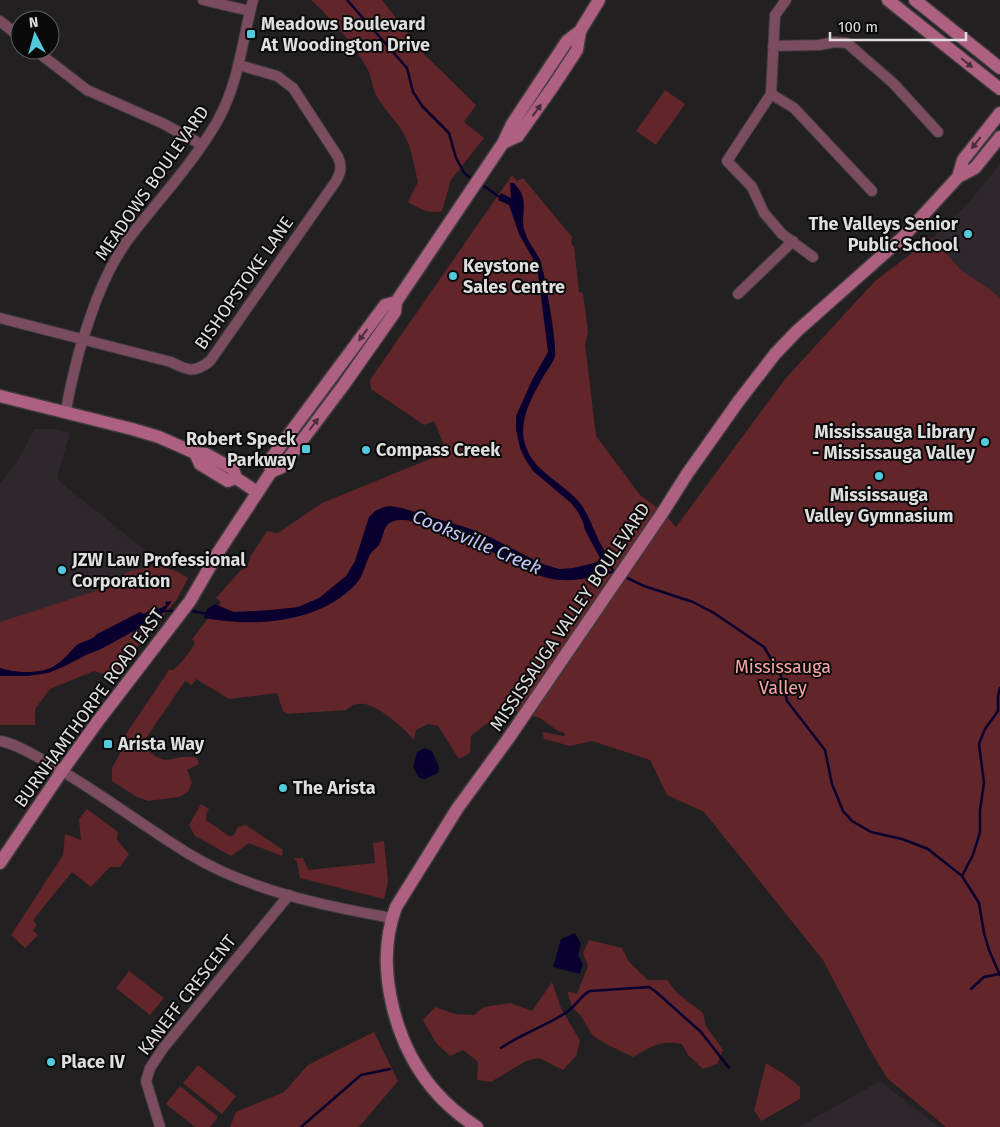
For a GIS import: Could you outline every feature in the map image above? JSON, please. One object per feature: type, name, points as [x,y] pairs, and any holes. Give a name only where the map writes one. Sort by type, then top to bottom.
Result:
[{"type":"street","points":[[203,0],[250,11]]},
{"type":"street","name":"MEADOWS BOULEVARD","points":[[66,411],[92,308],[126,242],[202,144],[218,120],[232,91],[253,0]]},
{"type":"street","name":"BURNHAMTHORPE ROAD EAST","points":[[0,864],[62,771],[190,601],[219,551],[271,472],[270,460],[292,428],[384,305],[396,302],[503,143],[512,124],[567,41],[580,31],[599,0]]},
{"type":"street","points":[[786,0],[775,15],[771,94],[727,161],[752,188],[764,213],[782,234],[793,240],[813,257]]},
{"type":"street","points":[[888,0],[1000,89]]},
{"type":"street","points":[[915,0],[1000,68]]},
{"type":"street","points":[[0,21],[10,30]]},
{"type":"street","points":[[773,46],[819,45],[835,42],[847,44],[893,83],[938,132]]},
{"type":"street","points":[[48,60],[87,90],[164,124],[202,144]]},
{"type":"street","name":"BISHOPSTOKE LANE","points":[[0,318],[171,362],[188,370],[201,368],[213,357],[341,172],[341,164],[338,157],[293,88],[277,76],[239,64]]},
{"type":"street","points":[[771,94],[794,108],[872,191]]},
{"type":"street","name":"MISSISSAUGA VALLEY BOULEVARD","points":[[958,177],[962,160],[1000,113]]},
{"type":"street","name":"MISSISSAUGA VALLEY BOULEVARD","points":[[477,1127],[455,1110],[433,1089],[405,1042],[395,1012],[389,982],[388,950],[392,918],[396,907],[457,810],[508,739],[601,600],[738,402],[797,331],[903,237],[958,177],[975,168],[1000,137]]},
{"type":"street","points":[[738,294],[793,240]]},
{"type":"street","points":[[0,396],[66,411],[159,437],[195,453],[206,454],[233,469],[236,478],[258,492]]},
{"type":"street","points":[[0,741],[12,744],[62,771],[188,854],[244,882],[288,895],[392,918]]},
{"type":"street","name":"KANEFF CRESCENT","points":[[160,1127],[146,1081],[150,1068],[164,1047],[288,895]]},
{"type":"shaded area","name":"The Valleys Senior Public School","points":[[1000,165],[999,298],[988,288],[962,271],[932,238],[967,204]]},
{"type":"shaded area","points":[[34,429],[53,429],[70,433],[57,477],[61,483],[155,558],[152,566],[130,571],[92,592],[0,622],[0,483],[18,461]]},
{"type":"shaded area","points":[[880,1081],[939,1127],[799,1127]]},
{"type":"green space","points":[[311,0],[382,0],[424,54],[476,105],[464,122],[484,138],[451,180],[442,211],[420,209],[408,202],[418,182],[407,140],[377,97],[369,71],[355,49],[334,23]]},
{"type":"green space","points":[[665,90],[685,104],[656,145],[636,131]]},
{"type":"green space","name":"Mississauga Valley","points":[[512,175],[517,181],[523,178],[572,237],[571,243],[574,247],[579,292],[583,293],[588,333],[585,344],[596,436],[640,495],[663,512],[676,527],[785,379],[875,281],[932,238],[962,271],[1000,298],[1000,1127],[946,1127],[887,1078],[869,1048],[823,960],[704,812],[667,795],[650,760],[592,741],[570,746],[544,739],[542,732],[564,736],[565,733],[558,731],[540,718],[505,708],[494,723],[486,724],[471,736],[470,753],[459,759],[438,726],[428,724],[416,730],[414,740],[378,709],[365,704],[355,705],[346,710],[287,714],[283,711],[277,693],[229,699],[196,679],[192,685],[185,681],[142,744],[151,753],[164,760],[180,757],[197,758],[199,764],[187,770],[192,783],[188,792],[179,797],[148,801],[137,797],[112,781],[112,768],[120,753],[124,737],[169,670],[173,670],[188,654],[195,643],[192,639],[221,602],[216,598],[240,571],[246,568],[250,557],[267,531],[278,533],[322,503],[447,452],[434,421],[424,425],[371,389],[370,380]]},
{"type":"green space","points":[[156,565],[176,571],[188,578],[177,599],[113,677],[94,671],[50,689],[35,709],[35,725],[0,725],[0,622],[92,592],[130,571]]},
{"type":"green space","points":[[201,804],[209,809],[206,814],[206,820],[229,836],[233,836],[238,827],[246,825],[283,850],[282,856],[249,843],[231,856],[195,836],[189,825]]},
{"type":"green space","points":[[87,809],[118,832],[117,840],[129,854],[120,867],[110,867],[91,887],[72,872],[33,920],[37,925],[33,930],[38,935],[25,948],[11,935],[63,855],[65,834],[81,840],[79,819]]},
{"type":"green space","points":[[384,841],[388,882],[384,899],[300,878],[297,862],[294,858],[303,858],[308,870],[375,863],[373,843]]},
{"type":"green space","points":[[589,940],[622,948],[629,962],[648,980],[667,980],[677,993],[703,1013],[706,1026],[723,1050],[717,1064],[703,1069],[688,1055],[682,1044],[662,1044],[651,1047],[633,1057],[593,1036],[581,1016],[572,1007],[567,991],[577,994],[588,966],[583,953]]},
{"type":"green space","points":[[129,971],[164,998],[150,1015],[116,988]]},
{"type":"green space","points":[[552,982],[561,1008],[580,1041],[576,1056],[563,1070],[539,1058],[526,1061],[491,1082],[477,1080],[478,1062],[463,1050],[450,1056],[436,1043],[423,1020],[435,1007],[455,1014],[474,1015],[484,1007],[510,1003],[532,1011]]},
{"type":"green space","points":[[374,1032],[398,1081],[359,1127],[230,1127],[236,1112],[284,1092],[308,1065]]},
{"type":"green space","points":[[766,1063],[800,1087],[800,1099],[761,1121],[754,1110]]},
{"type":"green space","points":[[198,1065],[236,1096],[222,1114],[183,1083]]},
{"type":"green space","points":[[180,1086],[218,1117],[210,1127],[195,1127],[166,1104]]},
{"type":"water","points":[[510,183],[514,183],[521,194],[524,204],[524,227],[528,240],[541,262],[555,349],[554,359],[526,412],[523,429],[526,447],[536,464],[580,503],[602,546],[611,559],[609,563],[599,574],[593,577],[567,580],[544,577],[484,548],[416,522],[401,520],[387,525],[379,545],[371,553],[356,584],[341,597],[323,607],[305,615],[264,622],[224,621],[204,618],[207,609],[215,604],[234,612],[271,610],[298,607],[319,598],[346,576],[355,561],[369,517],[375,511],[390,506],[471,529],[540,563],[559,569],[573,568],[601,560],[578,512],[571,503],[533,471],[520,448],[516,430],[516,416],[532,380],[548,352],[537,266],[519,234],[509,205],[498,200],[501,193],[511,198]]},
{"type":"water","points":[[172,601],[160,617],[65,666],[48,673],[28,676],[0,676],[0,668],[29,672],[51,668],[63,660],[80,643],[140,612],[144,614],[150,610],[161,608],[166,605],[165,602]]},
{"type":"water","points":[[425,748],[432,751],[439,767],[438,773],[425,779],[419,778],[413,767],[417,752]]},
{"type":"water","points":[[575,933],[581,944],[578,955],[583,964],[580,974],[553,967],[561,939]]},
{"type":"waterway","points":[[347,0],[407,68],[413,92],[423,107],[449,133],[456,158],[465,174],[474,180]]},
{"type":"waterway","points":[[481,184],[501,198]]},
{"type":"waterway","points":[[607,562],[615,573]]},
{"type":"waterway","name":"Cooksville Creek","points":[[599,571],[616,573]]},
{"type":"waterway","name":"Cooksville Creek","points":[[623,576],[644,586],[693,602],[714,613],[764,647],[781,676],[787,701],[825,750],[832,784],[843,811],[852,821],[871,832],[902,839],[928,849],[962,876],[979,903],[984,933],[1000,975]]},
{"type":"waterway","name":"Cooksville Creek","points":[[188,610],[207,614]]},
{"type":"waterway","name":"Cooksville Creek","points":[[163,611],[177,611]]},
{"type":"waterway","points":[[962,876],[973,855],[980,832],[980,810],[984,783],[979,744],[985,729],[998,711],[1000,688]]},
{"type":"waterway","points":[[971,989],[984,977],[999,974]]},
{"type":"waterway","points":[[501,1048],[567,1012],[590,991],[649,987],[701,1032],[729,1068]]},
{"type":"waterway","points":[[301,1127],[361,1075],[390,1069]]},
{"type":"place","name":"Meadows Boulevard At Woodington Drive","points":[[251,34]]},
{"type":"place","name":"The Valleys Senior Public School","points":[[968,234]]},
{"type":"place","name":"Keystone Sales Centre","points":[[453,276]]},
{"type":"place","name":"Mississauga Library - Mississauga Valley","points":[[985,442]]},
{"type":"place","name":"Robert Speck Parkway","points":[[306,449]]},
{"type":"place","name":"Compass Creek","points":[[366,450]]},
{"type":"place","name":"Mississauga Valley Gymnasium","points":[[879,476]]},
{"type":"place","name":"JZW Law Professional Corporation","points":[[62,570]]},
{"type":"place","name":"Arista Way","points":[[108,744]]},
{"type":"place","name":"The Arista","points":[[283,788]]},
{"type":"place","name":"Place IV","points":[[51,1062]]}]
